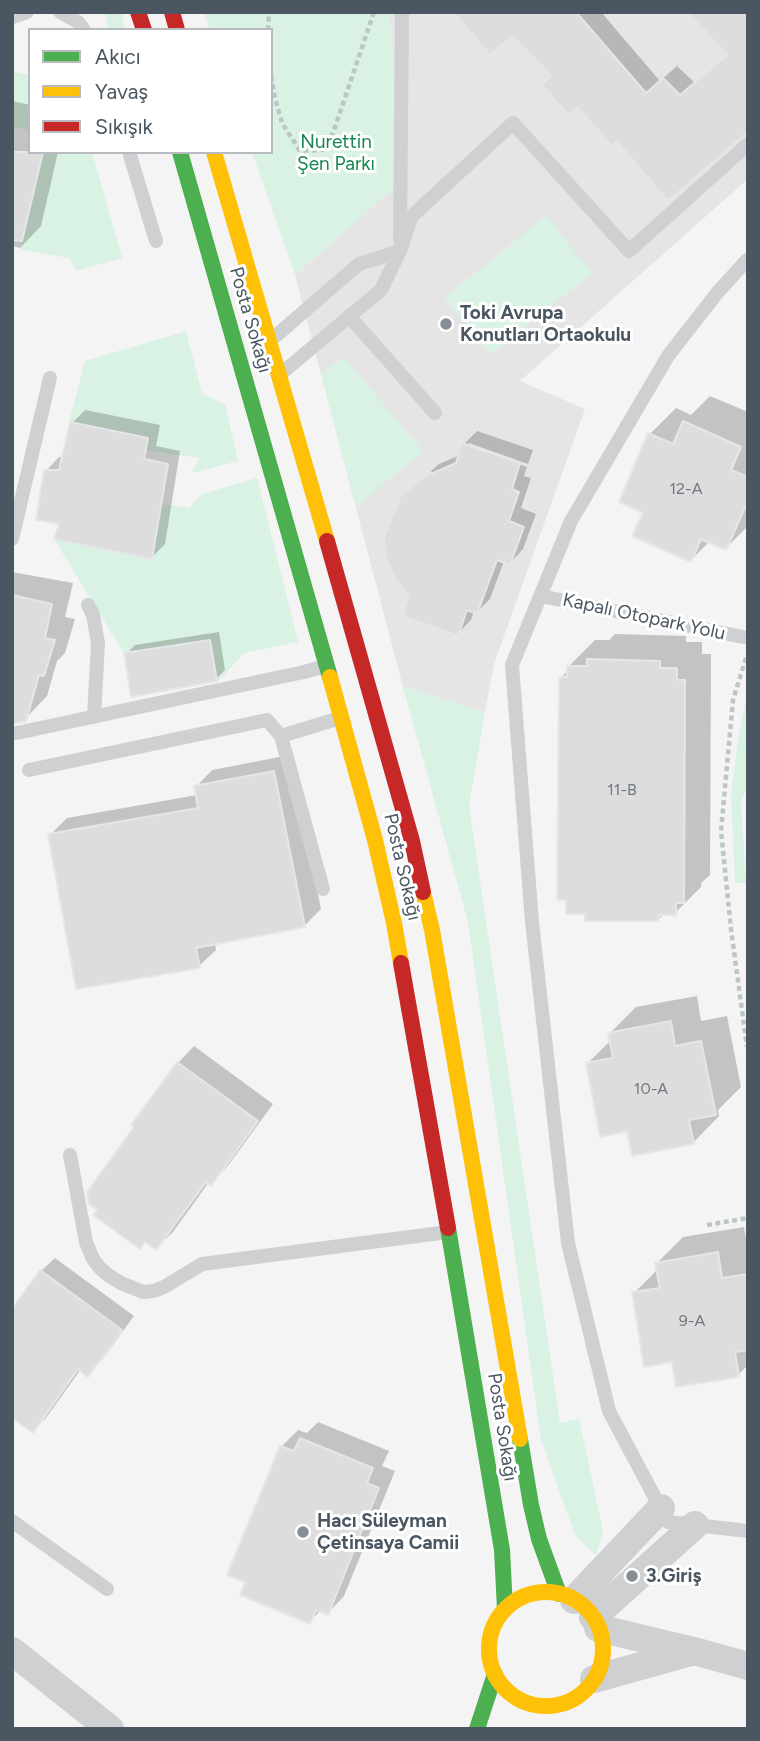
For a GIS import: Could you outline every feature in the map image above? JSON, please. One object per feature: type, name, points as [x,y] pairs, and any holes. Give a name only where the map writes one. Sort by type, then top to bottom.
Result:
[{"type":"street","name":"Posta Sokağı","points":[[181,154],[375,840],[394,923],[502,1550],[505,1609]]},
{"type":"street","name":"Posta Sokağı","points":[[215,154],[412,841],[432,930],[531,1505],[539,1539],[581,1610]]},
{"type":"street","points":[[581,1610],[660,1508]]},
{"type":"street","points":[[581,1610],[695,1525]]},
{"type":"street","points":[[581,1610],[602,1640],[600,1668],[594,1679],[586,1690],[564,1703],[521,1706],[495,1674],[490,1660],[491,1633],[505,1609],[517,1600],[542,1592],[581,1610],[694,1651],[748,1666]]},
{"type":"street","points":[[12,1651],[110,1729]]},
{"type":"street","points":[[594,1679],[694,1651]]},
{"type":"street","points":[[477,1729],[495,1674]]},
{"type":"lane","points":[[12,17],[27,12]]},
{"type":"lane","points":[[60,12],[78,22],[82,28]]},
{"type":"lane","points":[[400,251],[402,12]]},
{"type":"lane","points":[[280,375],[381,290],[400,251],[412,216],[513,123],[629,251],[748,144]]},
{"type":"lane","points":[[130,154],[156,241]]},
{"type":"lane","points":[[270,341],[359,264],[400,251]]},
{"type":"lane","points":[[748,260],[717,293],[668,356],[571,521],[512,665],[532,922],[568,1242],[609,1411],[668,1522],[748,1531]]},
{"type":"lane","points":[[349,316],[435,413]]},
{"type":"lane","points":[[12,539],[50,378]]},
{"type":"lane","name":"Kapalı Otopark Yolu","points":[[541,596],[748,638]]},
{"type":"lane","points":[[88,605],[93,615],[98,643],[94,717]]},
{"type":"lane","points":[[12,734],[304,672],[326,665]]},
{"type":"lane","points":[[281,736],[341,718]]},
{"type":"lane","points":[[29,770],[267,720],[281,736],[323,889]]},
{"type":"lane","points":[[70,1155],[86,1242],[93,1259],[108,1275],[143,1292],[164,1287],[202,1264],[449,1232]]},
{"type":"lane","points":[[12,1521],[107,1589]]},
{"type":"path","points":[[273,88],[282,123],[300,151],[323,150],[333,133],[374,12]]},
{"type":"path","points":[[747,652],[733,700],[721,831],[731,929],[748,1046]]},
{"type":"path","points":[[707,1225],[748,1218]]},
{"type":"shaded area","name":"Toki Avrupa Konutları Ortaokulu","points":[[389,12],[748,12],[748,179],[520,381],[585,409],[494,664],[485,712],[403,687],[295,275],[404,179]]},
{"type":"green space","points":[[105,12],[122,12],[125,28],[109,28]]},
{"type":"green space","name":"Nurettin Şen Parkı","points":[[204,12],[389,12],[404,179],[295,275],[253,154],[273,154],[273,28],[209,28]]},
{"type":"green space","points":[[12,71],[28,75],[28,130],[12,127]]},
{"type":"green space","points":[[43,154],[93,154],[122,258],[76,271],[69,258],[21,250]]},
{"type":"green space","points":[[546,216],[592,273],[491,355],[444,298]]},
{"type":"green space","points":[[186,331],[202,394],[225,404],[238,461],[192,473],[199,458],[145,450],[147,438],[69,422],[85,361]]},
{"type":"green space","points":[[344,357],[423,451],[356,507],[321,374]]},
{"type":"green space","points":[[257,478],[298,642],[244,653],[217,683],[210,640],[124,653],[54,539],[152,559],[161,504],[189,508],[202,494]]},
{"type":"green space","points":[[403,687],[485,712],[469,806],[560,1423],[579,1419],[603,1531],[596,1556],[575,1535],[541,1440],[468,922]]},
{"type":"green space","points":[[748,692],[748,786],[741,801],[746,883],[735,883],[731,794],[739,733]]},
{"type":"building","points":[[453,12],[576,12],[646,93],[663,78],[680,95],[727,55],[687,12],[748,12],[748,132],[668,201],[617,142],[612,146],[577,107],[568,115],[542,85],[551,75],[512,36],[490,55]]},
{"type":"building","points":[[12,152],[43,154],[22,241],[12,240]]},
{"type":"building","points":[[683,421],[741,447],[731,470],[748,477],[748,501],[726,550],[701,539],[691,562],[632,536],[643,513],[619,502],[648,433],[673,444]]},
{"type":"building","points":[[70,422],[148,438],[144,459],[168,464],[152,559],[54,539],[59,524],[36,520],[44,470],[59,470]]},
{"type":"building","points":[[462,443],[520,463],[512,489],[519,492],[509,521],[524,527],[510,565],[497,560],[477,614],[467,610],[458,636],[402,616],[409,596],[395,579],[386,559],[384,537],[401,495],[424,477],[456,463]]},
{"type":"building","points":[[12,595],[52,604],[45,638],[55,640],[44,676],[39,675],[26,721],[12,724]]},
{"type":"building","points":[[210,640],[217,681],[131,697],[124,653]]},
{"type":"building","points":[[587,659],[660,661],[660,668],[677,668],[677,680],[685,680],[684,903],[676,903],[676,915],[659,915],[659,921],[585,921],[585,914],[566,914],[566,900],[557,900],[559,677],[567,677],[567,666],[587,666]]},
{"type":"building","points":[[274,771],[305,927],[196,948],[200,968],[76,989],[48,834],[198,808],[194,786]]},
{"type":"building","points":[[671,1021],[675,1046],[701,1041],[716,1115],[689,1120],[694,1144],[632,1156],[627,1131],[600,1137],[586,1063],[613,1058],[608,1033]]},
{"type":"building","points":[[177,1062],[258,1121],[211,1186],[206,1182],[156,1250],[145,1242],[140,1249],[93,1215],[97,1210],[89,1204],[87,1192]]},
{"type":"building","points":[[718,1252],[722,1278],[748,1274],[748,1350],[735,1352],[739,1377],[676,1387],[672,1362],[644,1367],[632,1292],[660,1288],[655,1263]]},
{"type":"building","points":[[40,1270],[122,1330],[88,1377],[78,1369],[33,1433],[12,1418],[12,1309]]},
{"type":"building","name":"Hacı Süleyman Çetinsaya Camii","points":[[300,1438],[373,1468],[367,1483],[379,1488],[328,1615],[316,1610],[310,1624],[240,1595],[245,1582],[227,1575],[280,1446],[294,1451]]},
{"type":"traffic: fast","points":[[181,154],[330,677]]},
{"type":"traffic: fast","points":[[448,1228],[502,1550],[505,1609]]},
{"type":"traffic: fast","points":[[520,1439],[539,1539],[559,1594]]},
{"type":"traffic: fast","points":[[477,1729],[495,1674]]},
{"type":"traffic: slow","points":[[215,154],[327,541]]},
{"type":"traffic: slow","points":[[330,677],[375,840],[401,963]]},
{"type":"traffic: slow","points":[[423,892],[432,930],[520,1439]]},
{"type":"traffic: slow","points":[[546,1592],[568,1597],[586,1609],[598,1627],[603,1649],[598,1671],[586,1689],[568,1701],[546,1706],[524,1701],[506,1689],[494,1671],[489,1649],[494,1627],[506,1609],[524,1597],[546,1592]]},
{"type":"traffic: jam","points":[[138,12],[143,28]]},
{"type":"traffic: jam","points":[[172,12],[176,28]]},
{"type":"traffic: jam","points":[[327,541],[412,841],[423,892]]},
{"type":"traffic: jam","points":[[401,963],[448,1228]]},
{"type":"place","name":"Toki Avrupa Konutları Ortaokulu","points":[[446,324]]},
{"type":"place","name":"Hacı Süleyman Çetinsaya Camii","points":[[303,1532]]},
{"type":"place","name":"3.Giriş","points":[[632,1576]]}]
